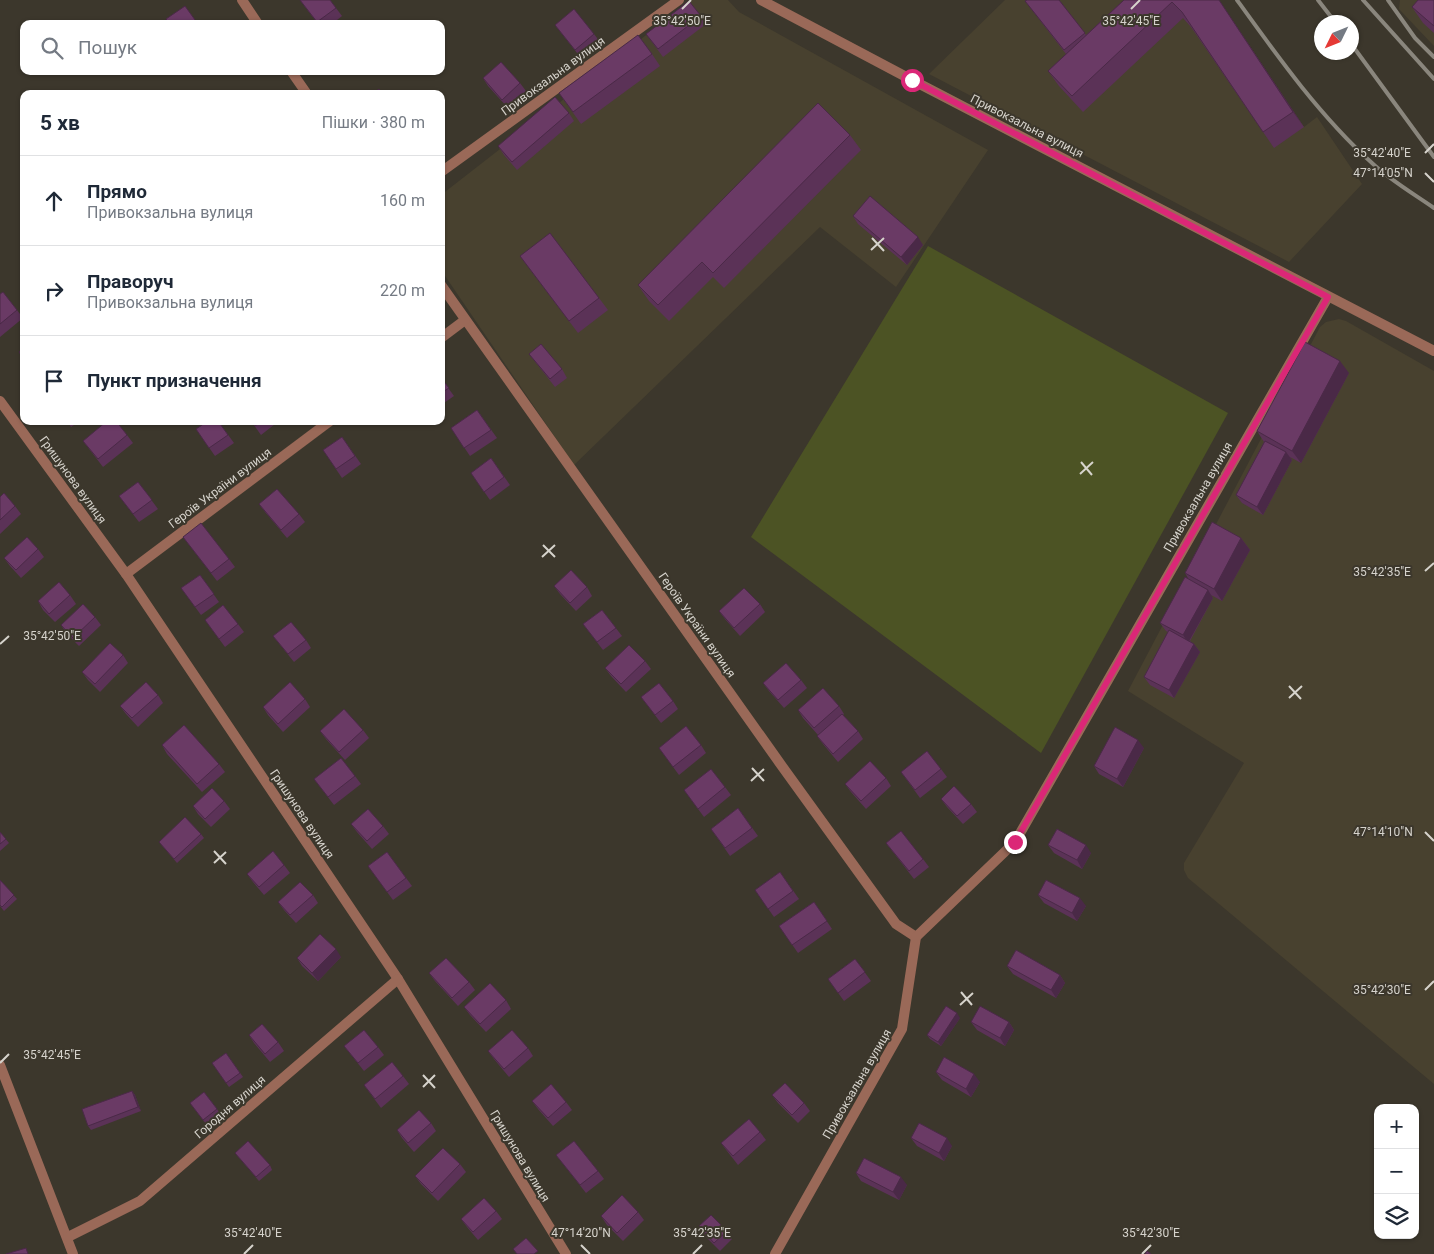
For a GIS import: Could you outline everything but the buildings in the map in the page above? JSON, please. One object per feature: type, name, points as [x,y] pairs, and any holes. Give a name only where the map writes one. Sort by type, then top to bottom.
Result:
[{"type":"street","points":[[242,0],[255,20]]},
{"type":"street","name":"Привокзальна вулиця","points":[[445,169],[680,0]]},
{"type":"street","name":"Привокзальна вулиця","points":[[761,0],[1328,297],[1015,842],[916,937],[902,1029],[775,1254]]},
{"type":"street","points":[[294,75],[304,90]]},
{"type":"street","name":"Героїв України вулиця","points":[[445,292],[896,924],[916,937]]},
{"type":"street","points":[[1328,297],[1434,351]]},
{"type":"street","points":[[445,335],[465,320]]},
{"type":"street","name":"Гришунова вулиця","points":[[0,400],[126,574],[398,979],[566,1254]]},
{"type":"street","name":"Героїв України вулиця","points":[[126,574],[325,425]]},
{"type":"street","name":"Городня вулиця","points":[[68,1238],[140,1201],[398,979]]},
{"type":"street","points":[[0,1065],[73,1254]]},
{"type":"shaded area","points":[[691,0],[728,0],[739,12],[988,150],[896,287],[820,227],[574,465],[445,276],[445,192]]},
{"type":"shaded area","points":[[1005,0],[1219,0],[1304,127],[1317,117],[1362,184],[1289,262],[929,74]]},
{"type":"shaded area","points":[[1400,0],[1434,0],[1434,46],[1399,9]]},
{"type":"shaded area","points":[[1339,319],[1346,321],[1434,371],[1434,1084],[1188,878],[1184,870],[1184,863],[1244,763],[1128,691],[1320,327],[1326,322]]},
{"type":"green space","points":[[928,246],[1228,413],[1041,753],[751,537]]},
{"type":"railway","points":[[1237,0],[1284,64],[1335,126],[1379,169],[1434,208]]},
{"type":"railway","points":[[1318,0],[1330,15]]},
{"type":"railway","points":[[1363,0],[1434,79]]},
{"type":"railway","points":[[1388,0],[1415,38],[1434,57]]},
{"type":"railway","points":[[1359,55],[1434,157]]},
{"type":"route","points":[[912,80],[1328,297],[1015,842]]}]
